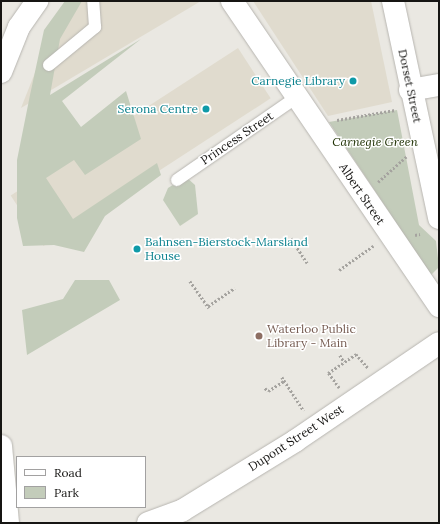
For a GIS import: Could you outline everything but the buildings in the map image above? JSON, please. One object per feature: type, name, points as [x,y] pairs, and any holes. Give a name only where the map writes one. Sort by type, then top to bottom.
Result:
[{"type":"street","points":[[1,72],[19,27],[37,1]]},
{"type":"street","name":"Albert Street","points":[[232,1],[439,306]]},
{"type":"street","name":"Dorset Street","points":[[393,1],[410,90],[439,218]]},
{"type":"street","points":[[410,90],[439,84]]},
{"type":"street","name":"Dupont Street West","points":[[148,523],[183,510],[295,441],[439,343]]},
{"type":"street","points":[[1,446],[8,523]]},
{"type":"lane","points":[[49,65],[95,27],[93,1]]},
{"type":"lane","name":"Princess Street","points":[[177,180],[297,97]]},
{"type":"path","points":[[315,125],[397,110],[410,90]]},
{"type":"path","points":[[365,197],[406,157]]},
{"type":"path","points":[[291,238],[307,263]]},
{"type":"path","points":[[339,270],[372,246],[393,240]]},
{"type":"path","points":[[190,281],[208,307],[234,288]]},
{"type":"path","points":[[339,388],[328,373],[356,354],[368,368]]},
{"type":"path","points":[[340,355],[344,362]]},
{"type":"path","points":[[282,377],[304,411]]},
{"type":"path","points":[[266,388],[268,391],[284,381]]},
{"type":"shaded area","points":[[72,1],[201,1],[21,108],[44,50]]},
{"type":"shaded area","points":[[253,1],[371,1],[392,102],[328,116]]},
{"type":"shaded area","points":[[238,48],[271,98],[43,246],[11,196]]},
{"type":"green space","points":[[65,1],[82,1],[60,39],[50,95],[141,39],[62,101],[81,127],[126,91],[141,139],[85,175],[74,160],[46,178],[73,219],[157,163],[161,175],[105,216],[84,252],[54,245],[23,246],[17,218],[17,160],[44,30]]},
{"type":"green space","name":"Carnegie Green","points":[[397,110],[419,225],[436,241],[439,267],[431,275],[329,122]]},
{"type":"green space","points":[[186,177],[195,185],[198,214],[180,226],[163,200],[168,188]]},
{"type":"green space","points":[[75,280],[109,280],[120,300],[27,355],[22,310],[63,299]]},
{"type":"place","name":"Carnegie Library","points":[[353,81]]},
{"type":"place","name":"Serona Centre","points":[[206,109]]},
{"type":"place","name":"Bahnsen-Bierstock-Marsland House","points":[[137,249]]},
{"type":"place","name":"Waterloo Public Library - Main","points":[[259,336]]}]
